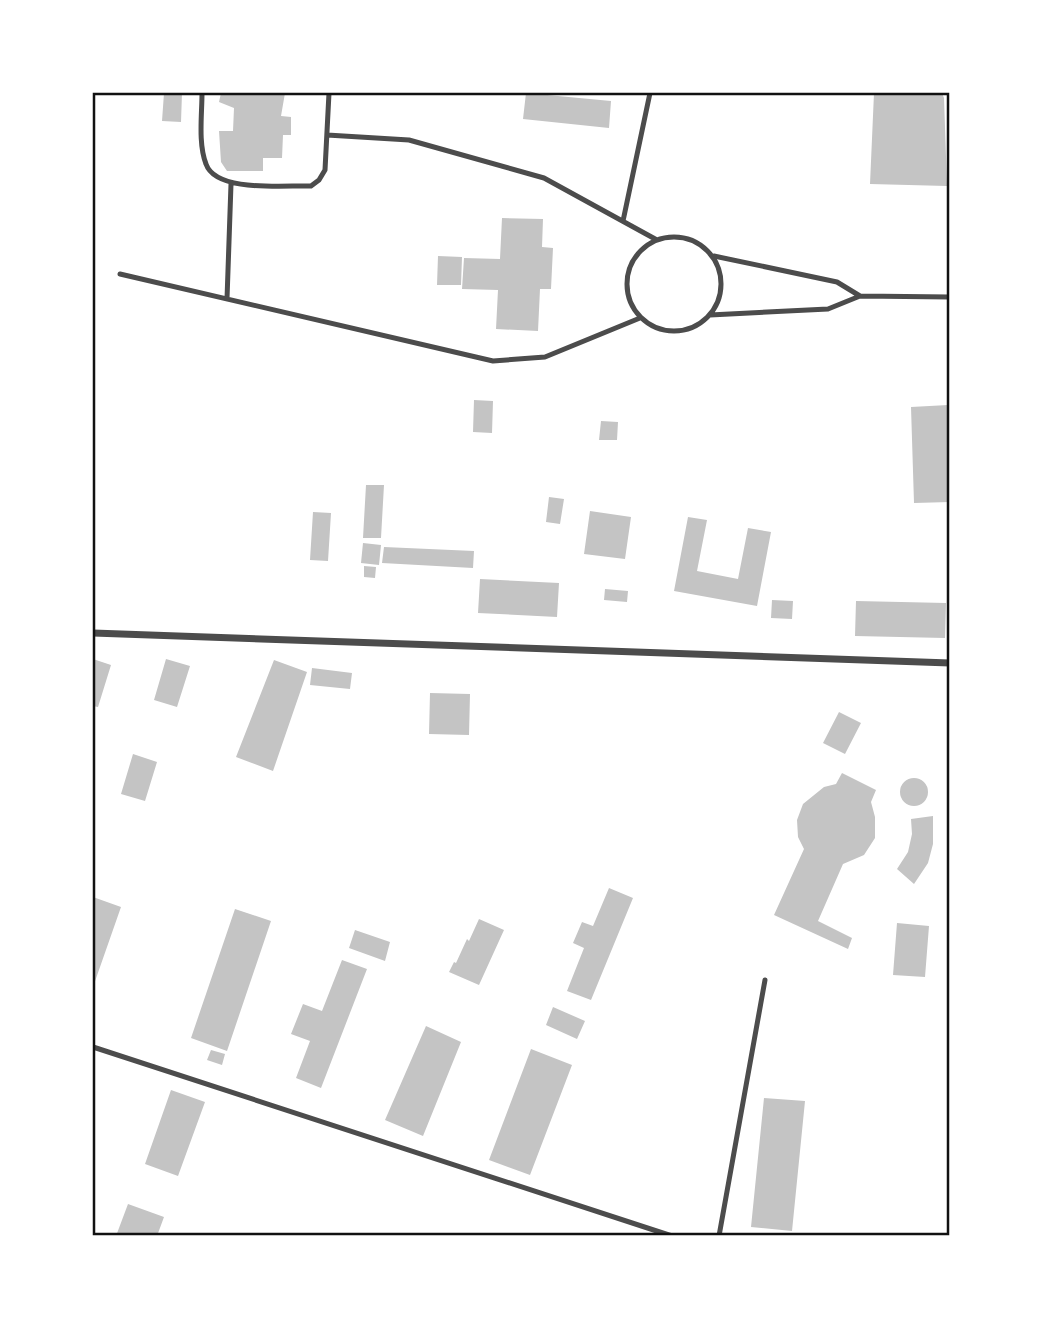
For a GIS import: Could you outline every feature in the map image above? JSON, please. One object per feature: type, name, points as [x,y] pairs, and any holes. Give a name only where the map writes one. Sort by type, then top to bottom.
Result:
[{"type":"street","points":[[93,633],[950,663]]},
{"type":"lane","points":[[202,93],[203,152],[206,167],[216,177],[231,184],[311,186],[326,170],[329,93]]},
{"type":"lane","points":[[623,221],[650,93]]},
{"type":"lane","points":[[327,135],[409,140],[544,178],[657,240]]},
{"type":"lane","points":[[227,299],[231,184]]},
{"type":"lane","points":[[672,236],[688,238],[702,245],[714,256],[720,270],[722,286],[710,315],[698,325],[684,331],[653,327],[640,318],[631,305],[627,290],[628,274],[638,254],[657,240],[672,236]]},
{"type":"lane","points":[[714,256],[837,282],[860,296]]},
{"type":"lane","points":[[120,274],[493,361],[545,357],[640,318]]},
{"type":"lane","points":[[710,315],[828,309],[860,296],[950,298]]},
{"type":"lane","points":[[719,1236],[765,980]]},
{"type":"lane","points":[[93,1047],[672,1236]]},
{"type":"building","points":[[164,93],[182,93],[181,122],[162,121]]},
{"type":"building","points":[[221,93],[285,93],[281,116],[291,117],[291,135],[283,135],[282,158],[263,158],[263,171],[227,171],[221,162],[219,131],[233,131],[234,108],[219,102]]},
{"type":"building","points":[[526,93],[611,101],[609,128],[523,119]]},
{"type":"building","points":[[874,93],[942,93],[947,186],[870,184]]},
{"type":"building","points":[[502,218],[543,219],[542,247],[553,248],[551,289],[540,289],[538,331],[496,329],[498,290],[462,289],[464,258],[500,259]]},
{"type":"building","points":[[438,256],[462,257],[461,285],[437,285]]},
{"type":"building","points":[[474,400],[493,401],[492,433],[473,432]]},
{"type":"building","points":[[948,405],[950,502],[914,503],[911,407]]},
{"type":"building","points":[[601,421],[618,422],[617,440],[599,440]]},
{"type":"building","points":[[366,485],[384,485],[381,538],[363,538]]},
{"type":"building","points":[[549,497],[564,499],[560,524],[546,522]]},
{"type":"building","points":[[590,511],[631,517],[625,559],[584,554]]},
{"type":"building","points":[[313,512],[331,513],[328,561],[310,560]]},
{"type":"building","points":[[688,517],[707,520],[697,571],[738,579],[748,528],[771,532],[757,606],[674,591]]},
{"type":"building","points":[[363,543],[381,545],[379,565],[361,563]]},
{"type":"building","points":[[384,547],[474,551],[473,568],[382,563]]},
{"type":"building","points":[[364,566],[376,567],[375,578],[364,577]]},
{"type":"building","points":[[480,579],[559,583],[557,617],[478,613]]},
{"type":"building","points":[[605,589],[628,591],[627,602],[604,600]]},
{"type":"building","points":[[772,600],[793,601],[792,619],[771,618]]},
{"type":"building","points":[[856,601],[946,603],[945,638],[855,636]]},
{"type":"building","points":[[93,659],[111,665],[98,707],[93,706]]},
{"type":"building","points":[[166,659],[190,666],[177,707],[154,700]]},
{"type":"building","points":[[274,660],[307,672],[273,771],[236,757]]},
{"type":"building","points":[[312,668],[352,673],[350,689],[310,685]]},
{"type":"building","points":[[430,693],[470,694],[469,735],[429,734]]},
{"type":"building","points":[[839,712],[861,723],[845,754],[823,743]]},
{"type":"building","points":[[133,754],[157,762],[145,801],[121,794]]},
{"type":"building","points":[[842,773],[876,790],[871,802],[875,817],[875,838],[864,855],[843,864],[818,921],[852,938],[848,949],[774,915],[804,849],[798,837],[797,820],[803,804],[824,787],[836,784]]},
{"type":"building","points":[[914,778],[924,782],[928,792],[924,802],[914,806],[904,802],[900,792],[904,782]]},
{"type":"building","points":[[933,816],[933,844],[928,863],[914,884],[897,869],[908,852],[912,834],[911,819]]},
{"type":"building","points":[[609,888],[633,898],[591,1000],[567,991],[584,948],[573,943],[582,922],[593,926]]},
{"type":"building","points":[[93,897],[121,907],[93,987]]},
{"type":"building","points":[[235,909],[271,921],[227,1051],[191,1038]]},
{"type":"building","points":[[479,919],[504,930],[479,985],[449,972],[467,939],[469,941]]},
{"type":"building","points":[[897,923],[929,926],[925,977],[893,975]]},
{"type":"building","points":[[355,930],[390,942],[385,961],[349,948]]},
{"type":"building","points":[[342,960],[367,969],[321,1088],[296,1078],[310,1041],[291,1034],[303,1004],[322,1011]]},
{"type":"building","points":[[553,1007],[585,1021],[577,1039],[546,1025]]},
{"type":"building","points":[[426,1026],[461,1042],[423,1136],[385,1120]]},
{"type":"building","points":[[531,1049],[572,1065],[530,1175],[489,1160]]},
{"type":"building","points":[[211,1050],[225,1054],[222,1065],[207,1060]]},
{"type":"building","points":[[171,1090],[205,1102],[178,1176],[145,1164]]},
{"type":"building","points":[[764,1098],[805,1101],[792,1231],[751,1227]]},
{"type":"building","points":[[128,1204],[164,1217],[157,1236],[116,1236]]}]
